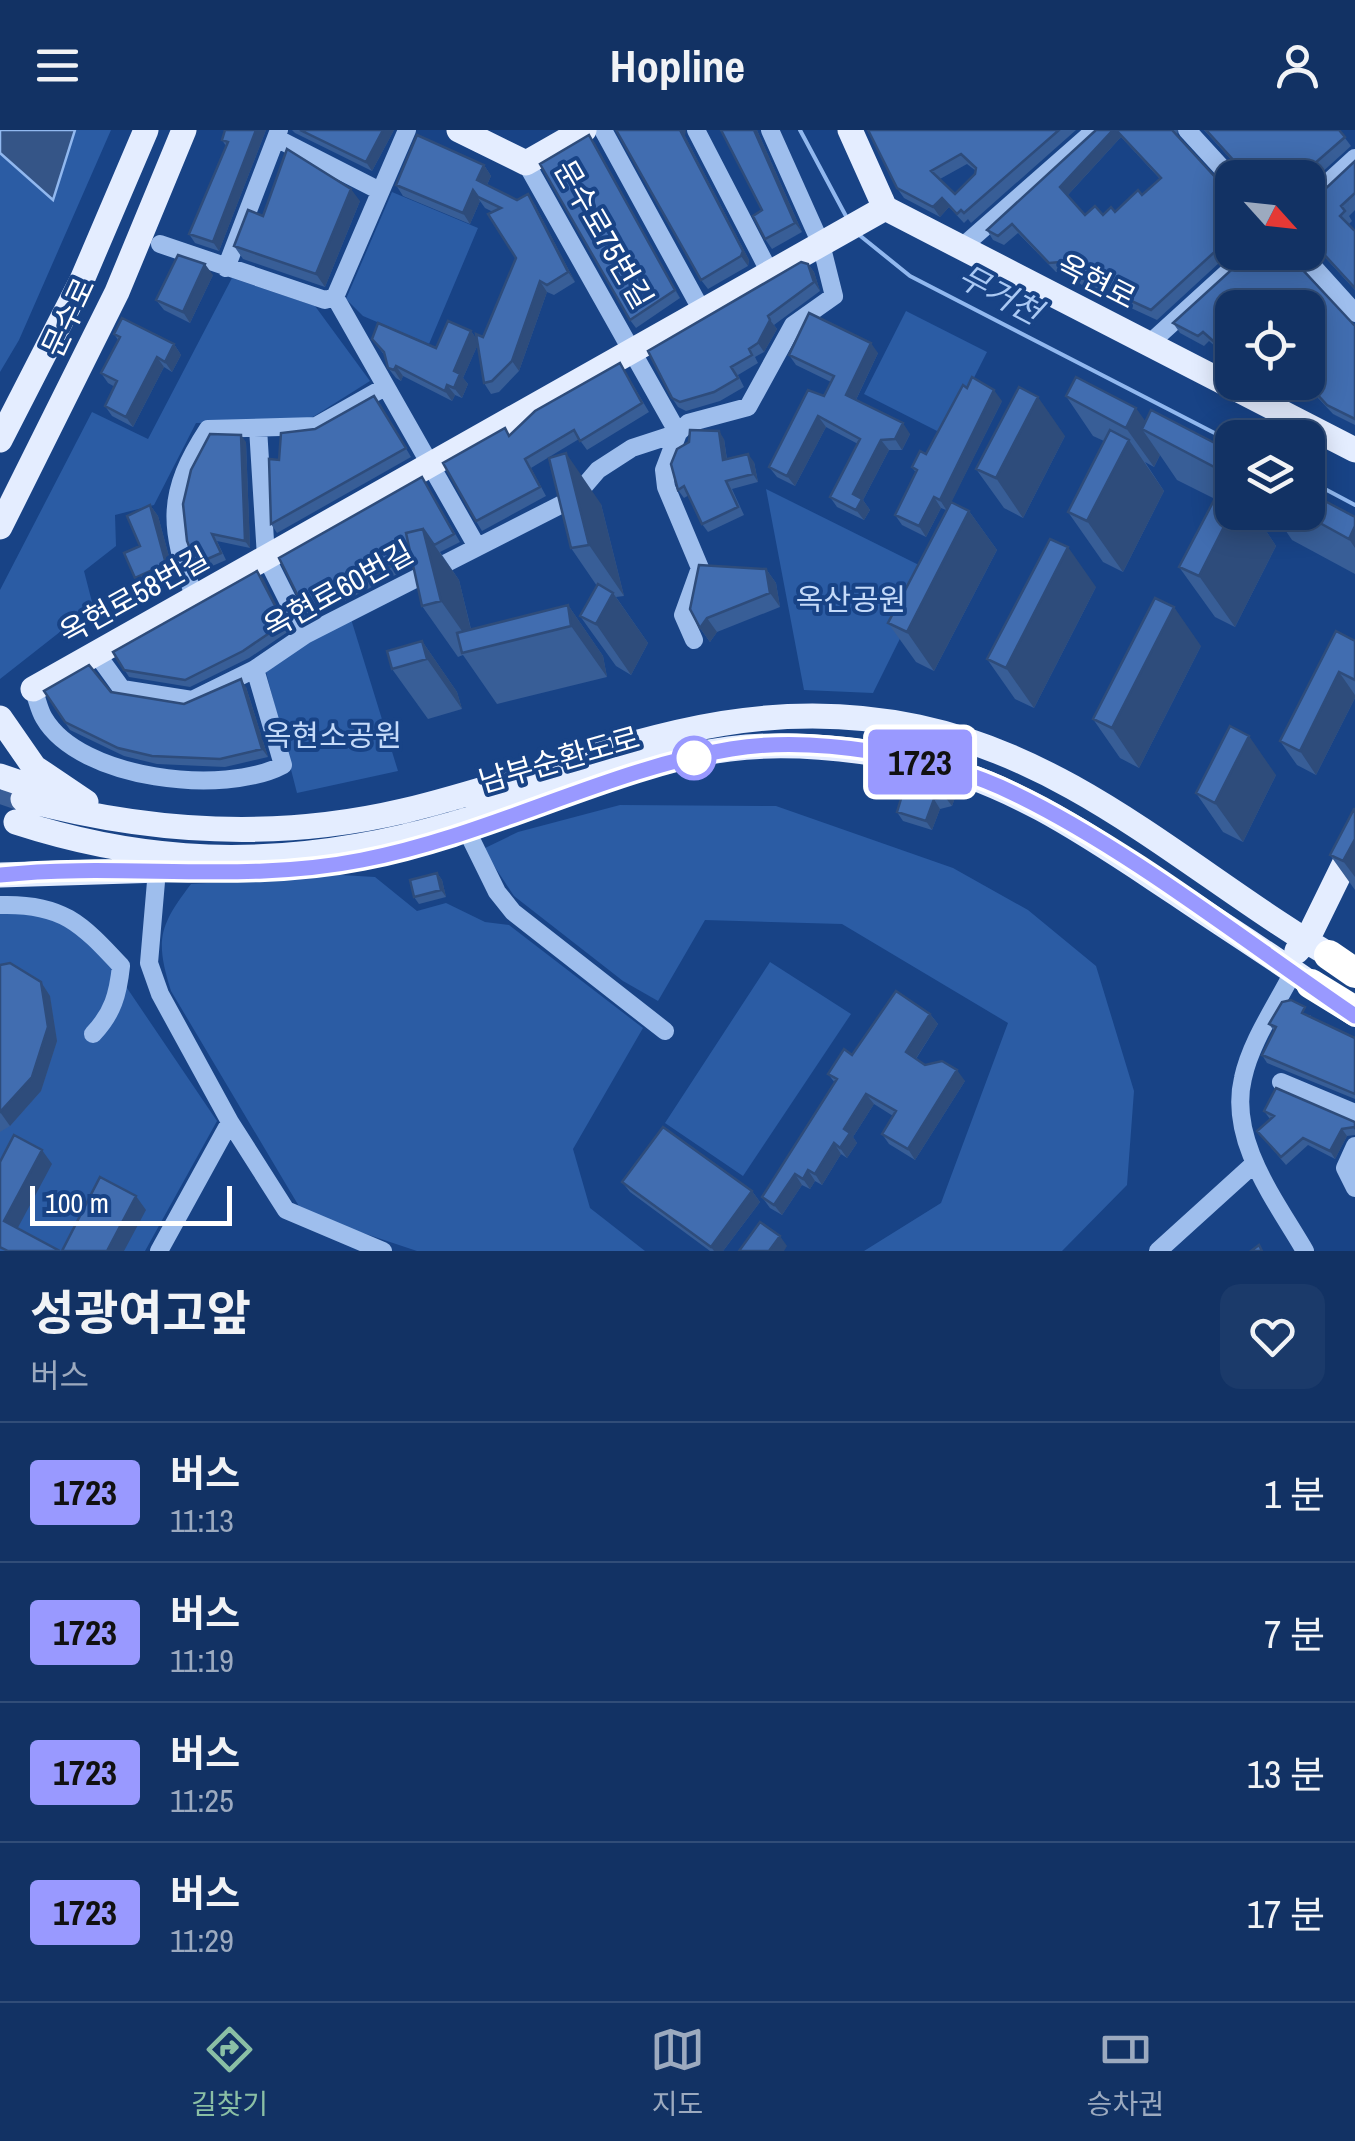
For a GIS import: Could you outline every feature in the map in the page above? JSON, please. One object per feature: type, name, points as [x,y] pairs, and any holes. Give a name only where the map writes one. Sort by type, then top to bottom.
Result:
[{"type":"highway","points":[[1302,978],[1355,1014]]},
{"type":"main road","name":"문수로","points":[[0,440],[82,280],[146,130]]},
{"type":"main road","name":"문수로","points":[[0,538],[4,520],[110,308],[184,130]]},
{"type":"main road","name":"문수로75번길","points":[[459,130],[526,163]]},
{"type":"main road","points":[[526,163],[584,130]]},
{"type":"main road","points":[[850,130],[876,213]]},
{"type":"main road","name":"옥현로58번길","points":[[33,689],[876,213]]},
{"type":"main road","name":"옥현로","points":[[876,213],[962,247],[1355,450]]},
{"type":"main road","name":"남부순환도로","points":[[13,818],[81,815],[165,828],[304,826],[404,811],[688,728],[732,719],[864,717],[971,741],[1019,759],[1091,797],[1336,959]]},
{"type":"main road","points":[[0,718],[34,767],[86,802]]},
{"type":"main road","points":[[0,776],[86,802],[168,816],[218,819],[304,813],[404,796],[649,730],[732,719]]},
{"type":"main road","points":[[13,818],[70,855],[158,870],[211,874],[307,868],[396,853],[468,834],[650,771],[733,748]]},
{"type":"main road","name":"남부순환도로","points":[[13,818],[72,840],[162,856],[214,860],[290,856],[410,835],[636,770],[733,748],[858,751],[918,762],[1009,791],[1050,812],[1302,978]]},
{"type":"main road","points":[[1264,953],[1336,959],[1355,842]]},
{"type":"main road","points":[[0,875],[158,870]]},
{"type":"street","points":[[335,297],[407,130]]},
{"type":"street","points":[[603,130],[702,311]]},
{"type":"street","points":[[696,130],[770,273]]},
{"type":"street","points":[[770,130],[822,244]]},
{"type":"street","points":[[962,247],[1095,130]]},
{"type":"street","points":[[1187,130],[1215,160]]},
{"type":"street","points":[[226,268],[277,134],[380,191]]},
{"type":"street","points":[[1325,185],[1355,158]]},
{"type":"street","name":"문수로75번길","points":[[526,163],[633,351]]},
{"type":"street","points":[[160,244],[325,300],[335,297]]},
{"type":"street","name":"옥현로60번길","points":[[96,653],[122,688],[192,700],[254,668],[305,635],[574,498],[598,470],[632,448],[678,433],[688,423],[748,407],[792,325],[834,296],[822,244]]},
{"type":"street","points":[[1149,344],[1230,270]]},
{"type":"street","points":[[1316,270],[1355,313]]},
{"type":"street","points":[[335,297],[385,388],[432,461],[476,546]]},
{"type":"street","points":[[633,351],[678,433],[664,470],[666,487],[700,568],[683,615],[694,640]]},
{"type":"street","points":[[195,598],[179,556],[173,500],[187,461],[208,429],[316,426],[385,388]]},
{"type":"street","points":[[258,428],[266,557],[305,635]]},
{"type":"street","name":"옥현로60번길","points":[[33,689],[45,721],[85,754],[121,769],[160,778],[210,779],[255,774],[283,765],[254,668]]},
{"type":"street","points":[[468,834],[497,892],[513,912],[664,1032]]},
{"type":"street","points":[[158,870],[149,962],[160,994],[230,1122],[286,1210],[383,1251]]},
{"type":"street","points":[[0,904],[48,907],[72,918],[121,966]]},
{"type":"street","points":[[121,966],[149,962]]},
{"type":"street","points":[[93,1034],[108,1018],[118,994],[121,966]]},
{"type":"street","points":[[1302,978],[1242,1080],[1241,1117],[1255,1162],[1305,1251]]},
{"type":"street","points":[[1282,1082],[1355,1114]]},
{"type":"street","points":[[158,1251],[230,1122]]},
{"type":"street","points":[[1355,1146],[1346,1158],[1345,1168],[1355,1188]]},
{"type":"street","points":[[1158,1251],[1255,1162]]},
{"type":"green space","points":[[0,130],[111,130],[19,340],[0,372]]},
{"type":"green space","points":[[392,192],[478,228],[429,344],[363,316],[346,299]]},
{"type":"green space","points":[[232,278],[315,306],[370,381],[308,420],[196,423],[154,505],[115,515],[116,546],[84,571],[93,606],[0,679],[0,590],[92,412],[148,439]]},
{"type":"green space","points":[[906,311],[987,352],[945,435],[864,394]]},
{"type":"green space","name":"옥산공원","points":[[766,489],[933,572],[873,693],[804,690]]},
{"type":"green space","name":"옥현소공원","points":[[351,619],[398,771],[297,793],[266,672],[311,640]]},
{"type":"green space","points":[[620,805],[776,806],[953,868],[1028,910],[1096,966],[1134,1091],[1127,1185],[1062,1251],[864,1251],[941,1203],[1008,1023],[842,924],[705,920],[658,1001],[623,981],[514,896],[483,849],[518,832]]},
{"type":"green space","points":[[341,875],[375,877],[417,911],[446,903],[485,922],[509,925],[643,1028],[573,1149],[590,1208],[645,1251],[417,1251],[303,1213],[171,991],[163,959],[163,934],[172,911],[191,884]]},
{"type":"green space","points":[[0,910],[64,919],[104,954],[217,1121],[145,1251],[0,1251]]},
{"type":"green space","points":[[770,962],[851,1014],[743,1176],[665,1123]]},
{"type":"shaded area","points":[[0,130],[75,130],[53,200],[0,153]]},
{"type":"building","points":[[225,130],[256,130],[213,242],[189,234],[228,142],[222,140]]},
{"type":"building","points":[[300,130],[383,130],[366,162]]},
{"type":"building","points":[[616,130],[680,130],[743,251],[741,256],[701,280]]},
{"type":"building","points":[[721,130],[754,130],[795,223],[765,239],[753,216],[762,210]]},
{"type":"building","points":[[868,130],[1059,130],[964,213],[961,210],[957,214],[942,198],[933,207],[897,188]],"holes":[[[961,154],[976,168],[955,194],[931,171]]]},
{"type":"building","points":[[1096,130],[1113,130],[1060,187],[1085,215],[1095,206],[1103,215],[1111,207],[1115,212],[1138,190],[1142,195],[1161,178],[1116,130],[1172,130],[1215,177],[1215,252],[1151,310],[1077,276],[1060,262],[1049,263],[1012,224],[998,236],[987,230]]},
{"type":"building","points":[[1206,130],[1339,130],[1345,137],[1319,160],[1233,160]]},
{"type":"building","points":[[417,135],[484,165],[477,180],[517,200],[528,194],[568,272],[547,285],[540,281],[512,361],[492,381],[484,383],[476,334],[483,337],[516,258],[488,214],[501,208],[478,197],[473,190],[463,213],[396,185]]},
{"type":"building","points":[[589,135],[675,290],[630,320],[540,164]]},
{"type":"building","points":[[287,149],[351,189],[316,274],[234,246],[248,210],[263,216]]},
{"type":"building","points":[[1355,161],[1355,193],[1341,206],[1345,211],[1340,216],[1355,231],[1355,288],[1325,255],[1325,189]]},
{"type":"building","points":[[178,255],[205,264],[183,312],[156,300]]},
{"type":"building","points":[[801,262],[808,264],[814,282],[768,316],[770,320],[758,343],[749,349],[752,355],[731,367],[738,378],[714,392],[680,402],[672,398],[648,351]]},
{"type":"building","points":[[1231,270],[1303,270],[1321,290],[1215,290],[1215,343],[1203,332],[1198,336],[1173,323]]},
{"type":"building","points":[[1325,294],[1355,326],[1355,419],[1322,400]]},
{"type":"building","points":[[809,313],[871,343],[846,395],[903,423],[895,439],[881,440],[853,494],[862,499],[856,510],[830,497],[860,439],[818,416],[787,476],[769,467],[808,390],[824,396],[834,376],[789,355]]},
{"type":"building","points":[[122,318],[174,344],[165,362],[157,357],[126,417],[105,406],[117,381],[101,373],[120,337],[114,334]]},
{"type":"building","points":[[448,321],[471,331],[454,371],[460,374],[454,388],[447,385],[445,391],[396,366],[394,370],[388,368],[384,352],[372,339],[378,323],[436,348]]},
{"type":"building","points":[[620,363],[642,403],[580,441],[574,430],[525,459],[540,487],[476,521],[443,463],[505,428],[509,436],[535,411]]},
{"type":"building","points":[[972,377],[994,390],[940,500],[934,497],[919,526],[895,515],[917,470],[912,467],[920,451],[926,454],[963,385],[967,388]]},
{"type":"building","points":[[1076,377],[1136,408],[1126,428],[1066,396]]},
{"type":"building","points":[[1019,387],[1038,397],[996,478],[976,469]]},
{"type":"building","points":[[374,396],[406,448],[271,524],[269,459],[279,460],[281,433],[315,429]]},
{"type":"building","points":[[1151,410],[1215,443],[1215,467],[1142,429]]},
{"type":"building","points":[[690,430],[719,431],[723,460],[748,454],[753,474],[726,481],[738,507],[702,524],[684,486],[678,490],[671,464],[677,449],[689,442]]},
{"type":"building","points":[[1110,430],[1129,440],[1087,521],[1068,512]]},
{"type":"building","points":[[210,434],[241,435],[245,541],[212,534],[221,553],[196,564],[187,541],[183,504],[191,470]]},
{"type":"building","points":[[566,453],[589,545],[571,548],[549,458]]},
{"type":"building","points":[[422,477],[454,534],[434,545],[423,529],[406,533],[411,556],[305,610],[279,558]]},
{"type":"building","points":[[1215,498],[1215,530],[1222,530],[1199,576],[1179,567]]},
{"type":"building","points":[[1325,501],[1355,517],[1349,539],[1325,526]]},
{"type":"building","points":[[951,502],[969,511],[907,632],[888,623]]},
{"type":"building","points":[[150,505],[166,564],[135,578],[124,553],[140,546],[127,516]]},
{"type":"building","points":[[423,529],[441,601],[422,606],[406,533]]},
{"type":"building","points":[[1050,539],[1068,547],[1006,668],[987,659]]},
{"type":"building","points":[[699,565],[766,569],[770,593],[707,618],[700,628],[690,609]]},
{"type":"building","points":[[257,571],[284,623],[243,651],[185,680],[124,670],[113,652]]},
{"type":"building","points":[[598,584],[613,593],[596,624],[580,616]]},
{"type":"building","points":[[1155,598],[1174,607],[1112,728],[1093,719]]},
{"type":"building","points":[[568,605],[571,626],[462,653],[457,633]]},
{"type":"building","points":[[1336,631],[1355,641],[1355,680],[1339,672],[1300,751],[1280,741]]},
{"type":"building","points":[[422,641],[427,659],[392,669],[387,651]]},
{"type":"building","points":[[89,665],[111,692],[184,704],[241,679],[262,749],[220,759],[152,756],[118,748],[65,722],[44,691]]},
{"type":"building","points":[[1230,726],[1249,736],[1215,803],[1196,793]]},
{"type":"building","points":[[900,773],[949,786],[945,797],[934,799],[926,821],[897,812],[904,789],[894,781]]},
{"type":"building","points":[[1354,809],[1355,839],[1343,861],[1330,855]]},
{"type":"building","points":[[437,873],[441,890],[414,897],[410,880]]},
{"type":"building","points":[[10,963],[41,982],[48,1027],[32,1077],[0,1112],[0,965]]},
{"type":"building","points":[[896,991],[930,1014],[906,1052],[925,1065],[942,1061],[957,1070],[908,1149],[882,1134],[896,1111],[866,1094],[844,1129],[850,1133],[840,1148],[834,1143],[815,1174],[808,1170],[803,1179],[795,1174],[774,1205],[762,1197],[837,1079],[828,1074],[844,1049],[852,1055]]},
{"type":"building","points":[[1291,1000],[1305,1007],[1302,1013],[1355,1038],[1355,1094],[1262,1055],[1276,1027],[1269,1024],[1282,1002]]},
{"type":"building","points":[[1276,1088],[1355,1122],[1355,1128],[1342,1129],[1330,1151],[1303,1138],[1281,1157],[1257,1131],[1274,1116],[1264,1111]]},
{"type":"building","points":[[663,1127],[752,1191],[711,1247],[622,1182]]},
{"type":"building","points":[[14,1135],[42,1150],[4,1221],[60,1251],[8,1251],[0,1247],[0,1162]]},
{"type":"building","points":[[100,1177],[136,1196],[107,1251],[62,1251]]},
{"type":"building","points":[[760,1222],[780,1236],[769,1251],[739,1251]]},
{"type":"waterway","name":"무거천","points":[[800,130],[847,218]]},
{"type":"waterway","name":"무거천","points":[[858,234],[910,276],[1215,433]]},
{"type":"waterway","name":"무거천","points":[[1325,489],[1355,505]]},
{"type":"tunnel","points":[[0,791],[23,799]]},
{"type":"bus line","name":"1723","points":[[0,875],[82,870],[211,874],[359,861],[468,834],[650,771],[733,748],[858,751],[963,774],[1050,812],[1355,1016]]}]
